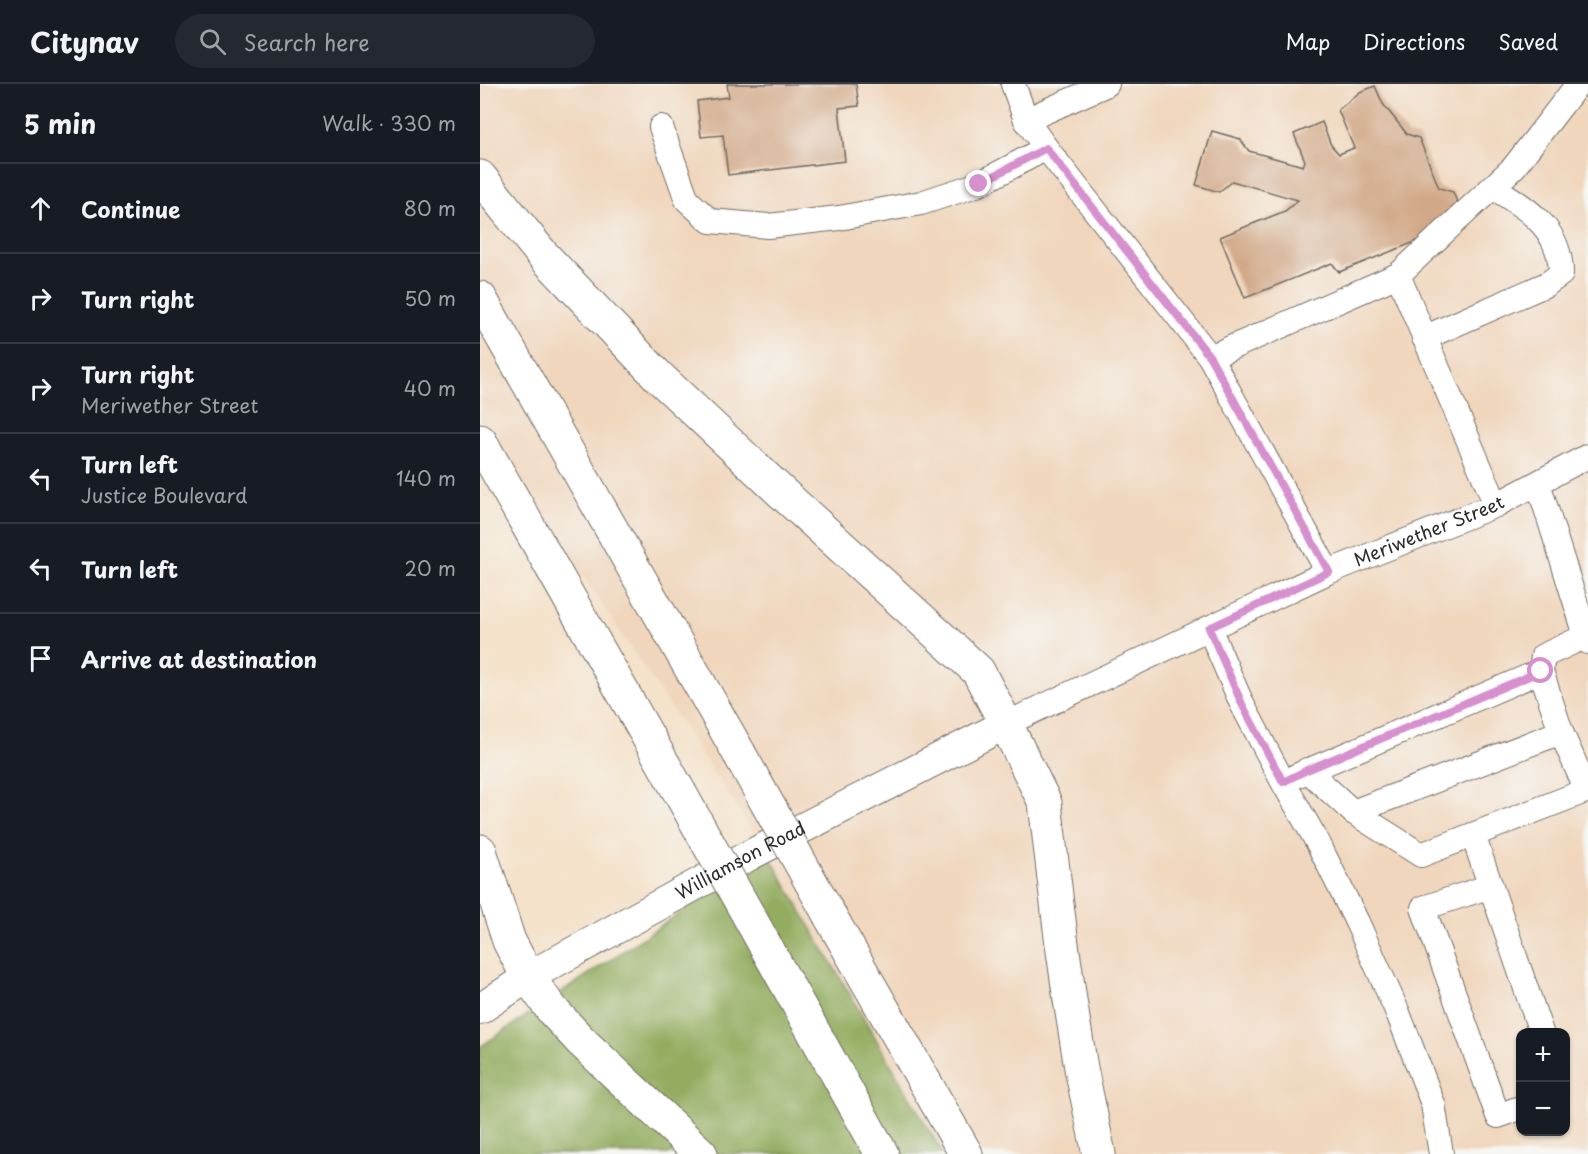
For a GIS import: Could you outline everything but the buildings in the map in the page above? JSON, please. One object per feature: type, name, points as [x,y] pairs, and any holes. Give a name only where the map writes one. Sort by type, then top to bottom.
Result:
[{"type":"highway","points":[[480,177],[542,254],[658,376],[978,671],[1045,803],[1067,979],[1081,1068],[1099,1154]]},
{"type":"highway","points":[[480,298],[966,1154]]},
{"type":"highway","points":[[480,441],[882,1154]]},
{"type":"highway","points":[[480,851],[509,941],[528,977],[553,1011],[580,1041],[701,1154]]},
{"type":"main road","name":"Williamson Road","points":[[480,1009],[528,977],[750,855],[1006,724]]},
{"type":"street","points":[[1013,84],[1026,120],[1046,148],[1210,357],[1329,572]]},
{"type":"street","points":[[1026,120],[1107,84]]},
{"type":"street","points":[[1210,357],[1398,275],[1514,167],[1578,84]]},
{"type":"street","points":[[661,127],[687,200],[710,221],[768,226],[839,218],[921,203],[979,184],[1046,148]]},
{"type":"street","points":[[1424,338],[1547,284],[1561,274],[1561,261],[1544,224],[1528,209],[1492,187]]},
{"type":"street","points":[[1398,275],[1496,505]]},
{"type":"street","name":"Meriwether Street","points":[[1006,724],[1329,572],[1496,505],[1588,456]]},
{"type":"street","points":[[1307,770],[1353,812],[1421,855],[1587,791],[1561,732],[1541,671],[1543,656],[1587,639],[1538,483]]},
{"type":"street","points":[[1209,628],[1242,704],[1323,853],[1398,1013],[1433,1104],[1441,1154]]},
{"type":"street","points":[[1283,782],[1541,671]]},
{"type":"street","points":[[1353,812],[1561,732]]},
{"type":"street","points":[[1473,835],[1540,1028]]},
{"type":"street","points":[[1491,886],[1423,908],[1498,1116],[1516,1110]]},
{"type":"shaded area","points":[[480,84],[1588,84],[1588,1154],[943,1154],[768,854],[480,421]]},
{"type":"green space","points":[[768,854],[943,1154],[480,1154],[480,1047]]},
{"type":"route","points":[[979,184],[1046,148],[1210,357],[1329,572],[1209,628],[1242,704],[1283,782],[1541,671]]}]
